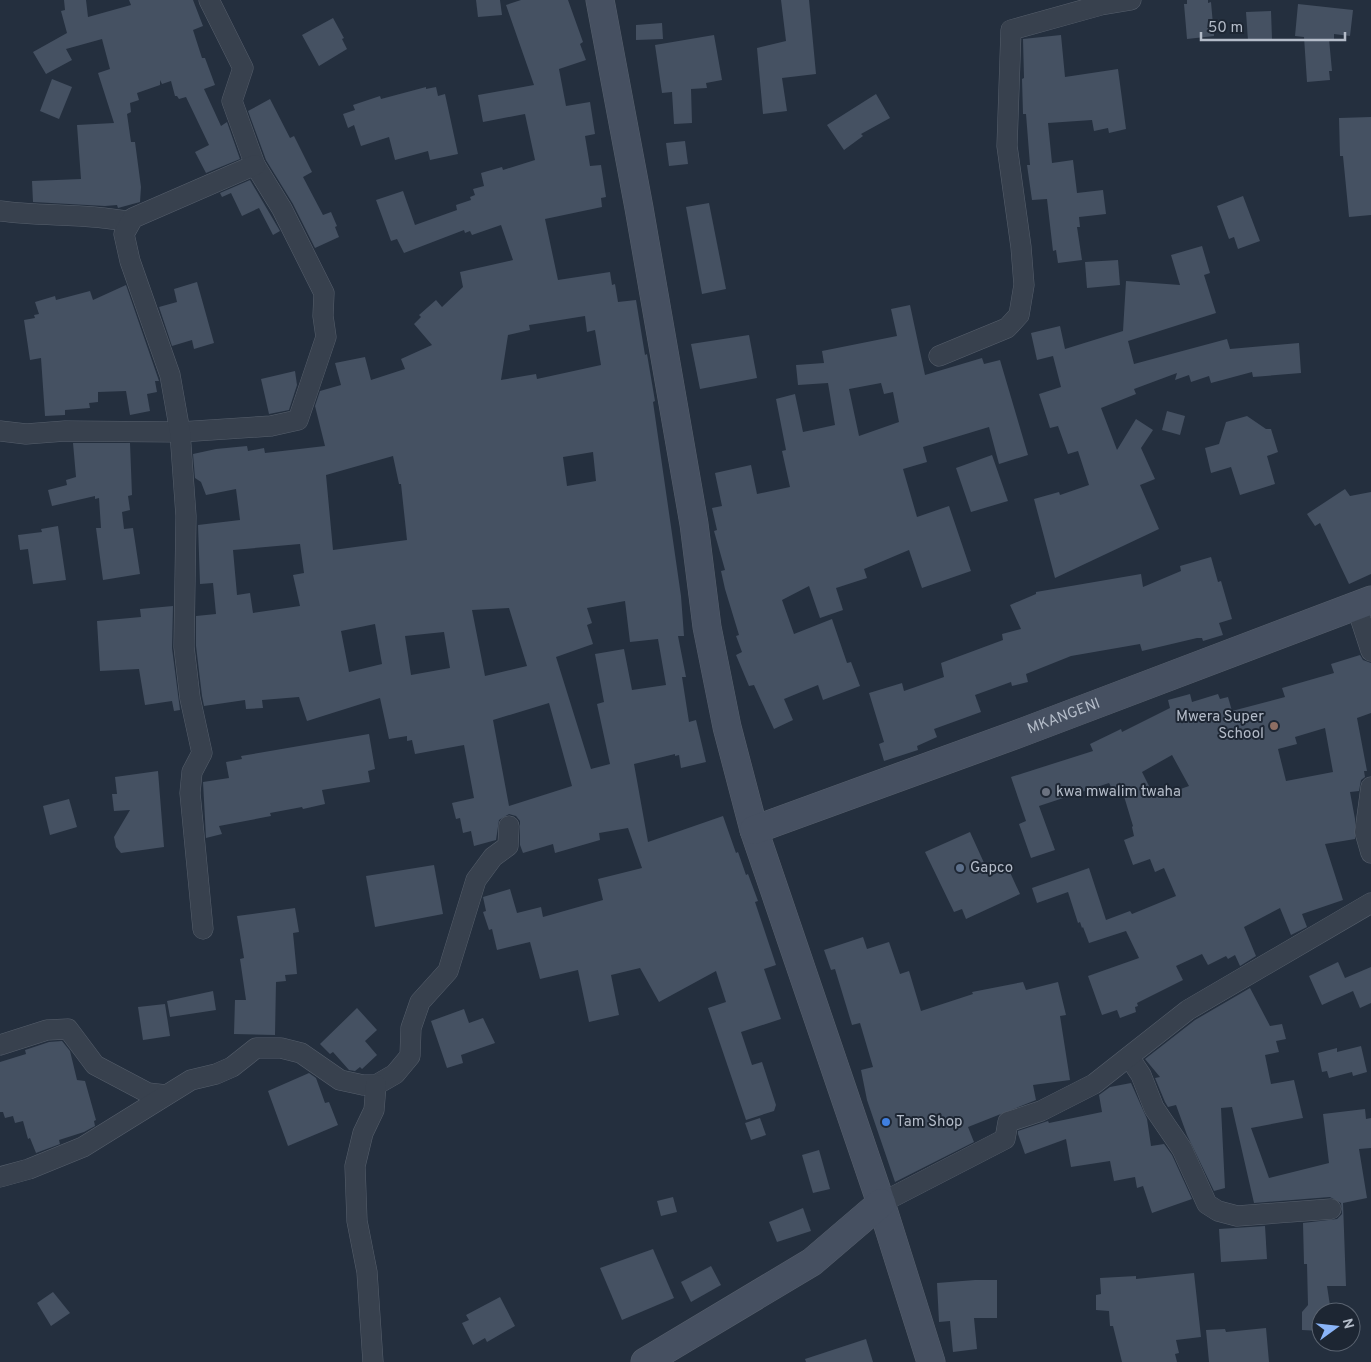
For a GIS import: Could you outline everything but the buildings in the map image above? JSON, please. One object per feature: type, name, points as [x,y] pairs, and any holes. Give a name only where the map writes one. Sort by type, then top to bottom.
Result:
[{"type":"main road","points":[[600,0],[639,208],[684,466],[707,627],[727,727],[754,830],[881,1202],[932,1362]]},
{"type":"main road","name":"MKANGENI","points":[[754,830],[1023,732],[1364,603]]},
{"type":"main road","points":[[645,1362],[812,1262],[881,1202]]},
{"type":"street","points":[[0,431],[26,434],[65,430],[180,432],[271,426],[298,420],[326,337],[323,316],[324,293],[282,209],[255,165],[232,101],[243,68],[210,0]]},
{"type":"street","points":[[939,356],[1007,328],[1019,315],[1024,285],[1008,146],[1011,30],[1101,2],[1131,0]]},
{"type":"street","points":[[203,929],[190,793],[192,772],[202,754],[190,698],[184,647],[186,516],[180,432],[170,375],[130,261],[124,234],[133,218],[255,165]]},
{"type":"street","points":[[0,211],[31,215],[100,216],[130,222]]},
{"type":"street","points":[[1364,603],[1371,651]]},
{"type":"street","points":[[1371,787],[1365,832],[1371,853]]},
{"type":"street","points":[[0,1177],[29,1169],[83,1147],[191,1080],[216,1074],[232,1067],[256,1048],[281,1048],[301,1053],[340,1080],[376,1085],[395,1074],[410,1056],[411,1028],[420,1002],[448,970],[476,880],[493,857],[508,846],[509,826]]},
{"type":"street","points":[[881,1202],[1005,1139],[1008,1122],[1041,1112],[1094,1084],[1188,1010],[1371,903]]},
{"type":"street","points":[[0,1045],[47,1030],[68,1029],[95,1065],[148,1093],[166,1095]]},
{"type":"street","points":[[1129,1057],[1141,1075],[1154,1108],[1182,1149],[1207,1204],[1218,1211],[1238,1216],[1331,1209]]},
{"type":"street","points":[[373,1362],[367,1272],[357,1222],[355,1166],[364,1133],[374,1110],[376,1085]]},
{"type":"place","name":"Mwera Super School","points":[[1274,726]]},
{"type":"place","name":"kwa mwalim twaha","points":[[1046,792]]},
{"type":"place","name":"Gapco","points":[[960,868]]},
{"type":"place","name":"Tam Shop","points":[[886,1122]]}]
